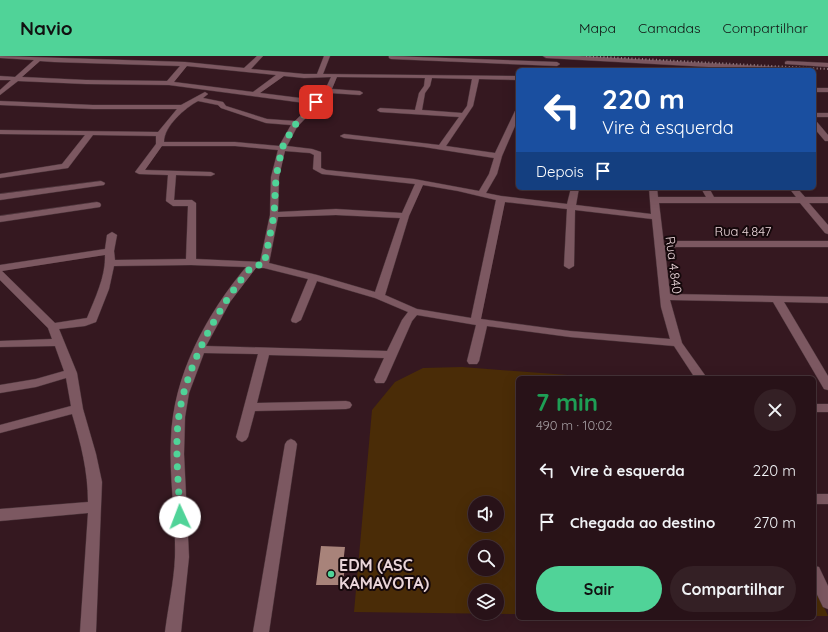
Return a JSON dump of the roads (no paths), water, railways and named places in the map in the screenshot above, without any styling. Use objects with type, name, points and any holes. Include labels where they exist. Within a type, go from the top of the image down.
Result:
[{"type":"street","points":[[0,56],[185,64],[282,74],[319,76],[335,75],[389,64],[631,67]]},
{"type":"street","points":[[102,56],[114,61]]},
{"type":"street","points":[[135,62],[141,56]]},
{"type":"street","points":[[246,70],[260,56]]},
{"type":"street","points":[[319,76],[327,56]]},
{"type":"street","points":[[546,56],[760,68]]},
{"type":"street","points":[[649,56],[828,65]]},
{"type":"street","points":[[0,93],[40,58]]},
{"type":"street","points":[[169,83],[185,64]]},
{"type":"street","points":[[389,64],[429,76],[516,78]]},
{"type":"street","points":[[816,71],[828,72]]},
{"type":"street","points":[[255,93],[282,74]]},
{"type":"street","points":[[173,632],[182,558],[177,438],[181,401],[200,349],[212,323],[242,278],[259,265],[274,215],[276,177],[282,148],[296,124],[328,91],[335,75]]},
{"type":"street","points":[[418,113],[422,93],[427,86],[429,76]]},
{"type":"street","points":[[441,148],[470,106],[476,77]]},
{"type":"street","points":[[0,78],[79,82],[169,83],[316,102]]},
{"type":"street","points":[[0,103],[93,107],[182,107],[199,99],[214,88]]},
{"type":"street","points":[[816,90],[828,90]]},
{"type":"street","points":[[328,91],[360,93]]},
{"type":"street","points":[[199,99],[221,103],[223,107],[259,119],[296,124]]},
{"type":"street","points":[[182,107],[160,134],[160,144],[139,172],[211,174]]},
{"type":"street","points":[[380,110],[464,115]]},
{"type":"street","points":[[816,115],[828,115]]},
{"type":"street","points":[[482,193],[493,174],[498,156],[516,117]]},
{"type":"street","points":[[816,126],[828,139]]},
{"type":"street","points":[[0,132],[160,134]]},
{"type":"street","points":[[0,176],[65,166],[91,133]]},
{"type":"street","points":[[344,136],[498,156]]},
{"type":"street","points":[[160,144],[210,143],[282,148],[316,153],[318,156],[317,169],[320,170],[420,183],[482,193],[501,199],[656,217]]},
{"type":"street","points":[[172,174],[170,201],[173,203],[192,203],[192,262]]},
{"type":"street","points":[[0,197],[101,183]]},
{"type":"street","points":[[379,296],[405,216],[420,183]]},
{"type":"street","points":[[569,266],[571,208],[575,190]]},
{"type":"street","name":"Rua 4.840","points":[[653,190],[666,307],[677,343],[699,376]]},
{"type":"street","points":[[706,190],[712,201]]},
{"type":"street","points":[[795,190],[828,230]]},
{"type":"street","points":[[473,361],[501,199]]},
{"type":"street","points":[[655,200],[828,200]]},
{"type":"street","points":[[0,219],[97,205]]},
{"type":"street","points":[[274,215],[336,212],[405,216]]},
{"type":"street","points":[[657,234],[675,244]]},
{"type":"street","points":[[54,326],[85,323],[92,320],[104,288],[110,263],[109,251],[112,235]]},
{"type":"street","name":"Rua 4.847","points":[[659,250],[675,244],[828,244]]},
{"type":"street","points":[[0,268],[109,251]]},
{"type":"street","points":[[110,263],[192,262],[259,265],[314,276],[379,296],[414,311],[442,318],[570,334],[677,343]]},
{"type":"street","points":[[0,273],[6,287],[54,326],[71,374],[77,408],[90,454],[95,482],[95,508],[88,632]]},
{"type":"street","points":[[296,320],[314,276]]},
{"type":"street","points":[[666,297],[828,300]]},
{"type":"street","points":[[776,298],[828,386]]},
{"type":"street","points":[[380,380],[407,320],[414,311]]},
{"type":"street","points":[[0,344],[59,342]]},
{"type":"street","points":[[200,349],[390,355]]},
{"type":"street","points":[[242,437],[264,352]]},
{"type":"street","points":[[0,389],[36,383],[71,374]]},
{"type":"street","points":[[249,408],[346,405]]},
{"type":"street","points":[[0,429],[77,408]]},
{"type":"street","points":[[816,408],[828,408]]},
{"type":"street","points":[[261,632],[291,444]]},
{"type":"street","points":[[816,499],[828,499]]},
{"type":"street","points":[[0,515],[95,508]]},
{"type":"street","points":[[816,576],[828,602]]},
{"type":"railway","points":[[586,56],[809,68]]},
{"type":"railway","points":[[816,68],[828,69]]},
{"type":"place","name":"EDM (ASC KAMAVOTA)","points":[[331,574]]}]
